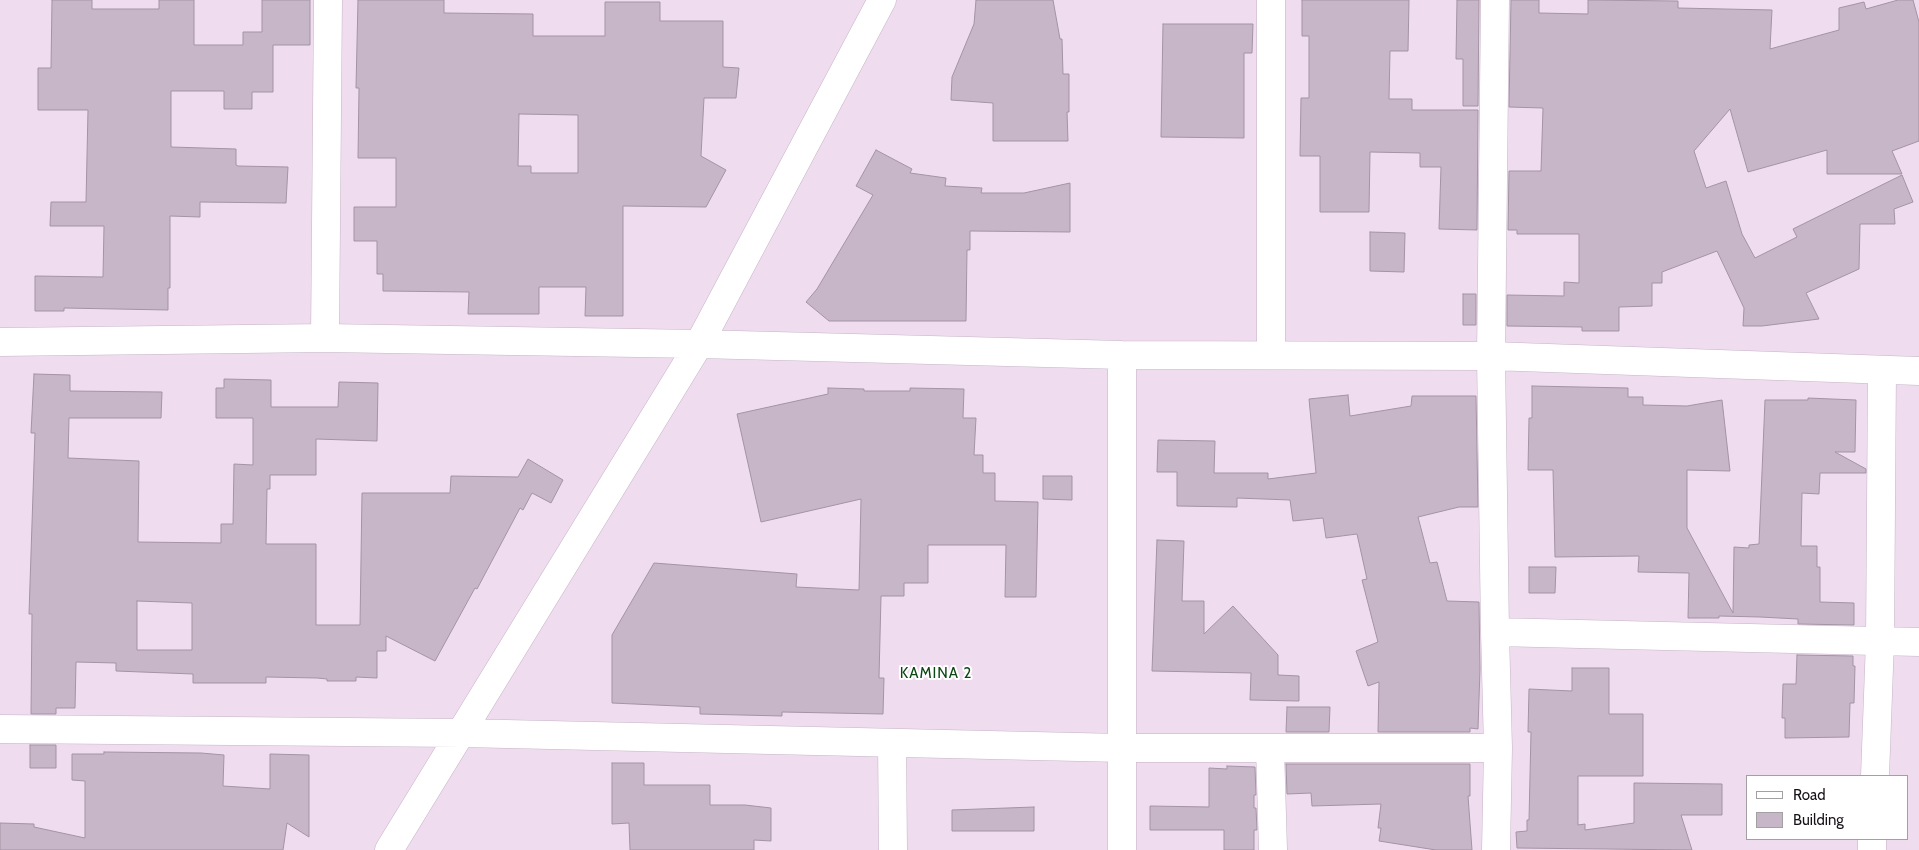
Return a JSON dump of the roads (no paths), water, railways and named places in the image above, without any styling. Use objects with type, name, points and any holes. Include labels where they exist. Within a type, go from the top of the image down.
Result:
[{"type":"street","points":[[325,338],[328,0]]},
{"type":"street","points":[[389,850],[699,344],[882,0]]},
{"type":"street","points":[[1271,0],[1271,354]]},
{"type":"street","points":[[1495,0],[1491,356],[1498,748],[1496,850]]},
{"type":"street","points":[[0,342],[325,338],[699,344],[1122,355],[1491,356],[1919,371]]},
{"type":"street","points":[[1122,355],[1122,850]]},
{"type":"street","points":[[1875,775],[1880,641],[1882,371]]},
{"type":"street","points":[[1495,632],[1919,642]]},
{"type":"street","points":[[0,729],[462,733],[1122,748],[1498,748]]},
{"type":"street","points":[[892,743],[893,850]]},
{"type":"street","points":[[1270,748],[1273,850]]},
{"type":"district","name":"KAMINA 2","points":[[936,674]]}]
